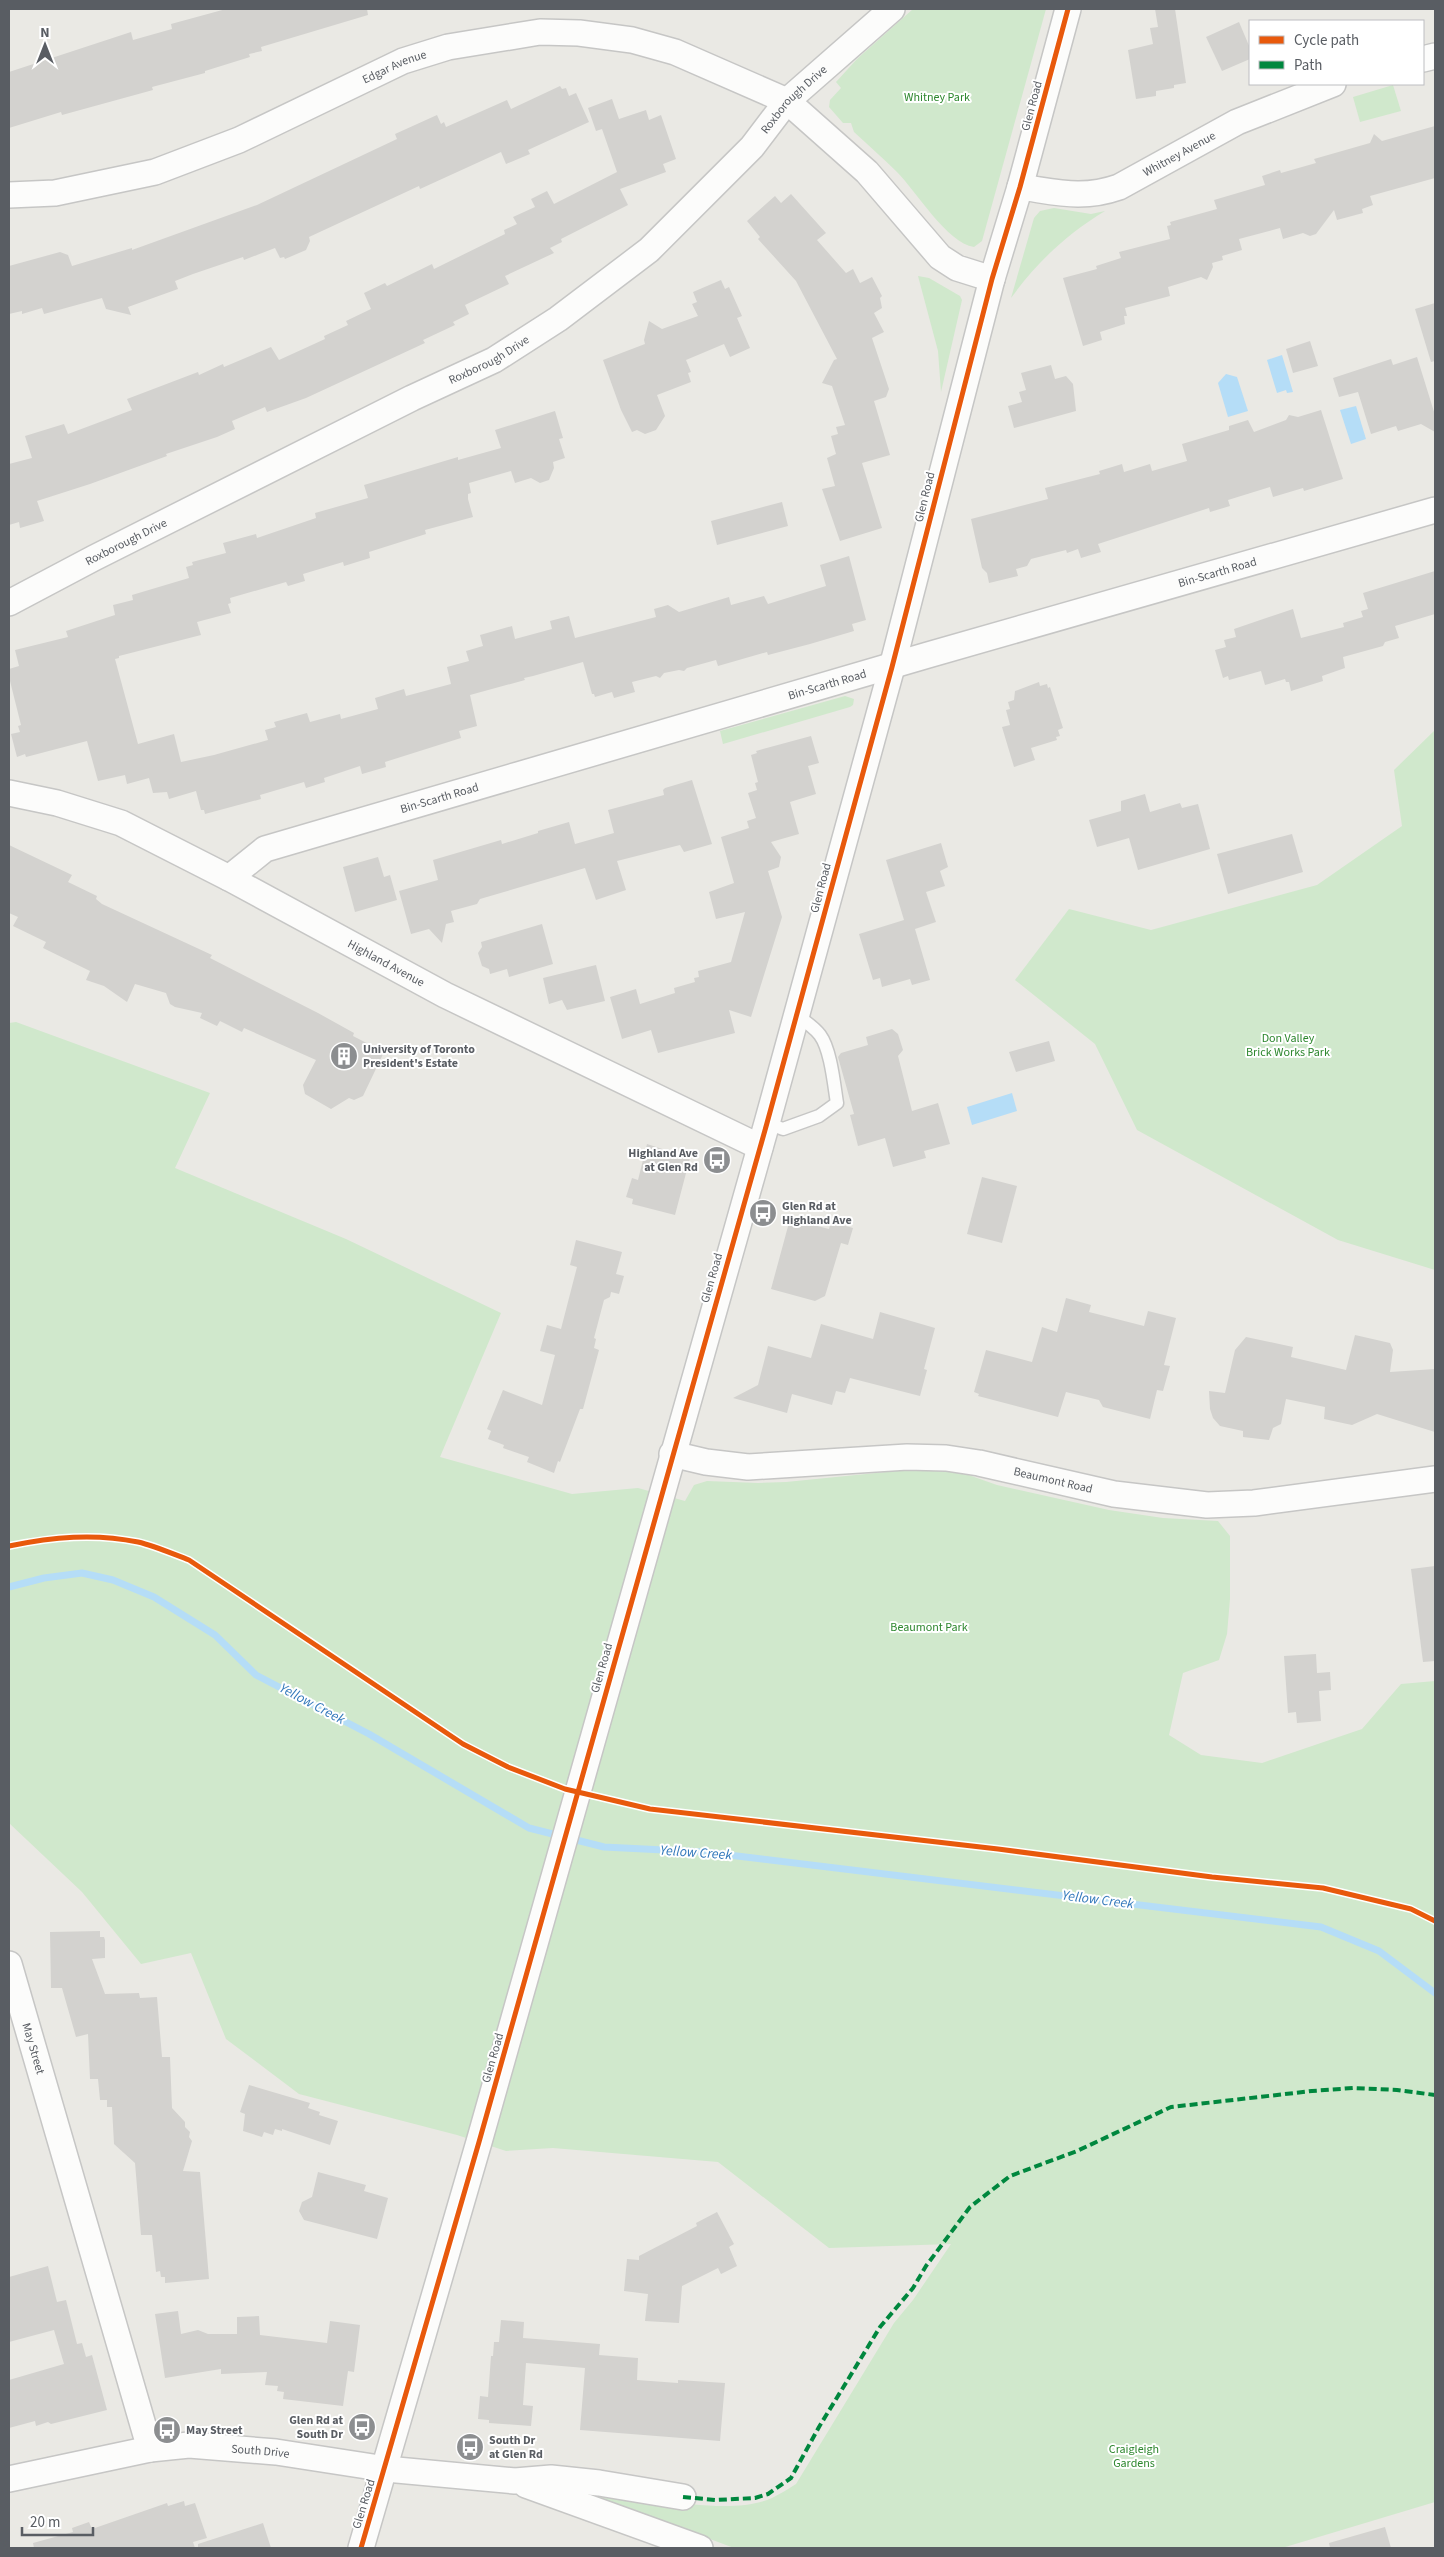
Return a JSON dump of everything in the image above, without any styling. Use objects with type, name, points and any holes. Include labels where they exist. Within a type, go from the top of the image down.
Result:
[{"type":"street","name":"Roxborough Drive","points":[[9,603],[403,402],[494,360],[558,319],[649,250],[752,147],[787,101],[892,9]]},
{"type":"street","name":"Glen Road","points":[[361,2548],[386,2469],[767,1123],[892,667],[992,279],[1020,187],[1068,9]]},
{"type":"street","name":"Edgar Avenue","points":[[9,195],[55,192],[155,172],[238,140],[403,61],[448,47],[540,32],[579,33],[632,40],[675,52],[787,101]]},
{"type":"street","name":"Whitney Avenue","points":[[1020,187],[1075,195],[1104,192],[1118,187],[1237,122],[1330,85]]},
{"type":"street","points":[[787,101],[867,172],[940,257],[957,268],[992,279]]},
{"type":"street","name":"Bin-Scarth Road","points":[[229,878],[265,849],[1435,510]]},
{"type":"street","name":"Highland Avenue","points":[[9,793],[57,802],[122,823],[229,878],[445,995],[760,1147]]},
{"type":"street","name":"Beaumont Road","points":[[672,1454],[706,1462],[748,1467],[907,1457],[946,1458],[979,1463],[1059,1483],[1114,1494],[1207,1505],[1254,1503],[1435,1479]]},
{"type":"street","name":"May Street","points":[[9,1964],[15,2010],[150,2449]]},
{"type":"street","name":"South Drive","points":[[9,2479],[150,2449],[188,2445],[234,2448],[386,2469],[515,2481],[550,2478],[599,2483],[683,2496]]},
{"type":"street","name":"South Drive","points":[[515,2481],[700,2548]]},
{"type":"lane","points":[[767,1123],[783,1129],[819,1116],[836,1103],[830,1063],[821,1036],[808,1023],[796,1015]]},
{"type":"green space","name":"Whitney Park","points":[[913,9],[1046,9],[982,241],[974,247],[953,236],[943,227],[897,172],[854,132],[851,123],[843,123],[829,107],[830,100],[841,88],[836,82],[857,59]]},
{"type":"green space","points":[[1393,85],[1401,111],[1360,122],[1353,97]]},
{"type":"green space","points":[[1054,208],[1091,214],[1105,211],[1065,239],[1031,272],[1011,298],[1034,218],[1040,211]]},
{"type":"green space","points":[[918,276],[929,278],[960,296],[962,300],[941,392],[938,351]]},
{"type":"green space","points":[[845,696],[854,699],[853,705],[850,707],[723,744],[720,731]]},
{"type":"green space","name":"Don Valley Brick Works Park","points":[[1435,730],[1435,1270],[1338,1240],[1137,1130],[1095,1044],[1015,980],[1069,909],[1151,930],[1317,885],[1402,826],[1394,770]]},
{"type":"green space","points":[[16,1022],[210,1093],[175,1168],[346,1239],[501,1313],[440,1457],[572,1494],[638,1488],[685,1501],[694,1485],[707,1481],[786,1482],[906,1470],[960,1472],[997,1485],[1109,1510],[1163,1518],[1218,1521],[1230,1536],[1230,1599],[1227,1634],[1219,1660],[1183,1673],[1169,1735],[1201,1755],[1262,1763],[1362,1729],[1401,1684],[1435,1681],[1435,2502],[1282,2548],[734,2548],[601,2498],[603,2491],[689,2504],[734,2506],[772,2498],[796,2484],[894,2323],[913,2300],[951,2244],[829,2248],[718,2162],[553,2148],[506,2151],[457,2135],[299,2094],[226,2039],[191,1953],[141,1964],[82,1892],[9,1823],[9,1023]]},
{"type":"water","points":[[1282,355],[1293,392],[1287,393],[1286,390],[1277,393],[1267,360]]},
{"type":"water","points":[[1226,374],[1237,377],[1248,411],[1228,417],[1218,383]]},
{"type":"water","points":[[1356,406],[1366,439],[1351,444],[1340,410]]},
{"type":"water","points":[[1012,1093],[1017,1111],[972,1125],[967,1107]]},
{"type":"building","points":[[226,9],[367,9],[368,15],[261,47],[262,51],[249,54],[250,57],[205,71],[205,73],[152,87],[153,90],[62,115],[61,112],[9,128],[9,72],[131,32],[133,40],[172,29],[171,24]]},
{"type":"building","points":[[1155,9],[1175,9],[1186,83],[1174,85],[1174,88],[1156,91],[1156,96],[1136,99],[1128,50],[1153,44],[1150,28],[1158,27]]},
{"type":"building","points":[[1239,22],[1249,46],[1249,59],[1222,71],[1206,37]]},
{"type":"building","points":[[560,86],[562,89],[566,88],[569,96],[576,93],[589,122],[528,150],[530,154],[506,164],[501,152],[420,189],[419,186],[309,237],[310,241],[306,250],[285,259],[284,257],[280,258],[275,248],[244,260],[243,257],[193,274],[175,281],[178,289],[128,307],[131,315],[106,309],[102,298],[44,314],[42,308],[22,314],[22,311],[9,314],[9,266],[60,252],[68,255],[72,266],[132,248],[132,250],[257,205],[397,139],[395,134],[437,115],[441,124],[444,122],[446,127],[507,100],[511,109]]},
{"type":"building","points":[[612,99],[619,119],[646,110],[649,120],[661,115],[676,159],[663,164],[666,172],[620,189],[628,205],[561,239],[562,242],[550,248],[554,253],[505,276],[509,284],[465,305],[469,314],[453,322],[455,325],[423,340],[425,343],[306,398],[267,412],[265,407],[232,421],[235,429],[217,437],[166,454],[167,456],[90,484],[37,501],[44,521],[20,528],[19,522],[9,525],[9,464],[32,458],[25,436],[64,424],[68,434],[132,410],[127,399],[198,372],[199,375],[223,364],[224,367],[271,347],[279,360],[325,339],[324,336],[348,325],[346,321],[371,309],[364,293],[385,283],[387,286],[432,264],[434,269],[505,234],[504,230],[517,224],[513,217],[535,207],[531,199],[547,191],[554,204],[617,172],[602,129],[596,131],[588,108]]},
{"type":"building","points":[[1435,126],[1435,178],[1370,196],[1373,205],[1362,209],[1363,213],[1337,220],[1334,210],[1316,234],[1310,236],[1303,233],[1283,239],[1280,228],[1239,239],[1242,250],[1222,256],[1223,260],[1212,263],[1213,267],[1207,280],[1201,277],[1168,287],[1170,296],[1125,308],[1127,316],[1124,316],[1125,324],[1100,332],[1102,340],[1083,346],[1063,278],[1097,269],[1096,266],[1121,258],[1119,252],[1170,239],[1167,226],[1171,225],[1170,222],[1217,209],[1214,200],[1265,185],[1262,176],[1280,170],[1281,173],[1316,163],[1314,159],[1370,143],[1374,134],[1382,141]]},
{"type":"building","points":[[791,194],[826,233],[817,240],[846,273],[853,269],[860,283],[872,277],[882,296],[880,298],[882,308],[874,313],[884,332],[872,338],[889,389],[886,397],[874,401],[890,455],[862,463],[882,528],[840,541],[822,489],[835,486],[827,458],[836,454],[831,436],[838,434],[836,427],[845,425],[832,386],[822,383],[834,360],[837,359],[796,281],[758,239],[760,237],[747,221],[775,196],[781,203]]},
{"type":"building","points":[[721,280],[725,289],[729,287],[742,316],[737,318],[750,348],[730,357],[724,344],[686,360],[691,372],[688,373],[691,382],[657,395],[665,416],[656,430],[645,434],[637,430],[632,432],[621,410],[603,360],[645,344],[644,340],[649,321],[662,329],[698,316],[692,304],[697,302],[693,292]]},
{"type":"building","points":[[1435,303],[1435,361],[1431,362],[1415,309]]},
{"type":"building","points":[[1310,341],[1318,366],[1293,373],[1286,349]]},
{"type":"building","points":[[1417,357],[1435,415],[1435,432],[1421,424],[1398,431],[1396,426],[1371,434],[1358,392],[1339,397],[1333,378],[1391,359],[1393,365]]},
{"type":"building","points":[[1051,365],[1055,379],[1066,376],[1073,384],[1076,411],[1014,428],[1008,406],[1022,402],[1019,392],[1026,390],[1021,373]]},
{"type":"building","points":[[1321,410],[1343,479],[1304,491],[1303,488],[1273,497],[1270,487],[1228,500],[1230,506],[1210,512],[1209,508],[1098,544],[1101,552],[1081,558],[1078,549],[1067,553],[1066,550],[1031,559],[1027,566],[1016,569],[1018,576],[989,583],[987,573],[982,568],[971,519],[1048,499],[1045,488],[1100,474],[1099,471],[1122,464],[1124,472],[1150,464],[1152,471],[1187,461],[1182,444],[1229,430],[1229,426],[1248,420],[1254,432],[1286,420],[1289,415],[1298,417]]},
{"type":"building","points":[[555,411],[563,438],[559,439],[565,458],[553,462],[554,468],[549,480],[540,483],[531,478],[515,483],[511,471],[469,483],[471,493],[468,494],[468,499],[473,517],[425,530],[426,534],[369,552],[370,558],[344,566],[343,562],[303,574],[305,581],[288,586],[286,582],[230,598],[231,603],[228,604],[231,613],[197,622],[201,635],[119,656],[119,658],[115,659],[138,744],[174,734],[181,762],[214,755],[268,740],[265,730],[276,727],[274,722],[307,713],[310,722],[340,714],[341,719],[378,709],[375,698],[404,689],[406,696],[451,684],[447,667],[469,661],[466,651],[483,646],[480,635],[512,626],[515,639],[552,629],[550,621],[569,616],[575,638],[656,617],[654,609],[668,605],[679,612],[729,597],[731,605],[764,596],[768,604],[826,586],[820,565],[849,556],[866,620],[852,624],[854,631],[810,644],[768,655],[767,652],[718,666],[716,660],[687,668],[684,671],[664,673],[660,678],[656,676],[632,682],[635,692],[614,698],[612,692],[595,697],[592,694],[583,662],[524,678],[525,680],[470,695],[477,726],[459,731],[461,738],[385,762],[386,767],[362,774],[360,766],[324,778],[325,782],[306,788],[304,782],[260,795],[261,799],[205,814],[204,810],[201,810],[196,791],[169,799],[167,792],[153,793],[149,778],[127,784],[125,775],[98,781],[87,741],[26,757],[25,754],[17,757],[11,734],[20,732],[18,726],[21,725],[9,677],[9,669],[19,666],[15,650],[68,637],[66,631],[115,615],[113,605],[133,600],[132,595],[189,578],[186,567],[193,565],[192,562],[226,553],[223,543],[256,534],[257,538],[316,518],[315,513],[368,498],[364,485],[458,457],[458,460],[501,448],[495,430]]},
{"type":"building","points":[[782,502],[788,526],[717,545],[711,521]]},
{"type":"building","points":[[1435,571],[1435,614],[1395,626],[1399,638],[1385,642],[1383,646],[1343,657],[1345,668],[1322,676],[1323,681],[1291,691],[1289,682],[1286,682],[1285,679],[1265,685],[1261,671],[1229,680],[1228,676],[1223,678],[1215,650],[1226,647],[1224,640],[1236,637],[1234,629],[1293,609],[1301,638],[1344,627],[1343,623],[1363,617],[1361,611],[1368,609],[1363,593]]},
{"type":"building","points":[[1039,682],[1040,686],[1047,684],[1048,688],[1050,687],[1063,728],[1058,730],[1060,736],[1056,737],[1057,740],[1031,748],[1035,760],[1014,767],[1002,727],[1010,725],[1006,710],[1010,709],[1008,702],[1014,700],[1015,691]]},
{"type":"building","points":[[811,736],[819,763],[808,766],[816,794],[790,802],[799,834],[771,842],[781,857],[779,867],[768,871],[782,917],[751,1017],[729,1010],[735,1033],[658,1053],[651,1030],[622,1039],[610,997],[636,989],[640,1004],[675,993],[674,988],[695,982],[694,978],[699,977],[698,971],[731,962],[745,912],[716,919],[709,892],[734,883],[721,837],[749,828],[747,821],[756,818],[748,793],[757,790],[755,783],[758,782],[751,755],[757,753],[756,751]]},
{"type":"building","points":[[692,780],[712,844],[684,852],[680,845],[617,861],[626,890],[596,900],[585,868],[480,899],[477,904],[451,911],[454,922],[446,924],[442,943],[429,929],[411,934],[399,891],[438,880],[433,860],[501,840],[502,844],[569,822],[575,844],[614,833],[608,810],[664,795],[663,790],[665,788]]},
{"type":"building","points":[[1145,794],[1150,812],[1180,803],[1182,808],[1198,804],[1210,849],[1138,870],[1129,838],[1097,847],[1089,820],[1121,811],[1121,801]]},
{"type":"building","points":[[1292,834],[1303,872],[1228,894],[1217,854]]},
{"type":"building","points":[[941,843],[948,867],[940,871],[945,886],[926,892],[936,922],[915,929],[930,980],[912,985],[910,979],[882,987],[880,978],[873,980],[859,934],[904,920],[886,860]]},
{"type":"building","points":[[9,845],[72,875],[68,882],[97,896],[96,899],[102,904],[212,955],[210,958],[318,1013],[354,1033],[353,1036],[384,1052],[363,1096],[354,1100],[349,1098],[331,1109],[305,1094],[303,1085],[316,1060],[244,1028],[242,1032],[220,1021],[217,1026],[200,1018],[202,1013],[175,1007],[170,1004],[166,993],[135,984],[127,1002],[104,986],[86,980],[90,971],[43,948],[46,942],[13,926],[18,917],[9,913]]},
{"type":"building","points":[[378,857],[384,877],[390,875],[397,900],[355,912],[343,867]]},
{"type":"building","points":[[542,924],[553,964],[509,977],[507,969],[490,974],[489,969],[482,966],[478,953],[482,947],[481,942]]},
{"type":"building","points":[[596,965],[605,1001],[567,1010],[562,1000],[549,1004],[543,978]]},
{"type":"building","points":[[892,1029],[898,1034],[903,1050],[898,1056],[912,1111],[938,1103],[950,1144],[924,1151],[926,1158],[893,1167],[885,1138],[858,1146],[850,1115],[854,1114],[838,1057],[841,1053],[868,1045],[866,1037]]},
{"type":"building","points":[[1049,1041],[1055,1061],[1016,1072],[1009,1052]]},
{"type":"building","points":[[647,1144],[690,1158],[675,1215],[632,1204],[633,1199],[626,1197],[632,1178],[638,1180]]},
{"type":"building","points":[[982,1177],[1017,1186],[1002,1243],[967,1234]]},
{"type":"building","points":[[790,1219],[829,1229],[831,1222],[853,1228],[848,1245],[841,1243],[825,1296],[815,1301],[771,1289]]},
{"type":"building","points":[[576,1240],[622,1252],[616,1274],[624,1276],[619,1294],[611,1292],[610,1297],[604,1300],[594,1338],[596,1339],[594,1348],[599,1350],[583,1409],[580,1409],[554,1473],[527,1462],[529,1457],[503,1448],[504,1445],[488,1439],[491,1431],[487,1429],[503,1390],[542,1405],[555,1355],[540,1351],[547,1325],[561,1329],[577,1267],[570,1265]]},
{"type":"building","points":[[1066,1298],[1091,1305],[1089,1312],[1144,1326],[1148,1311],[1176,1318],[1164,1365],[1170,1366],[1163,1391],[1157,1390],[1150,1419],[1103,1407],[1099,1400],[1066,1392],[1058,1417],[978,1396],[979,1394],[974,1392],[986,1350],[1032,1362],[1042,1327],[1057,1332]]},
{"type":"building","points":[[880,1312],[935,1328],[924,1369],[927,1370],[920,1396],[850,1378],[845,1393],[836,1391],[832,1405],[792,1394],[787,1413],[733,1398],[758,1385],[768,1346],[811,1358],[821,1324],[873,1339]]},
{"type":"building","points":[[1355,1335],[1390,1343],[1393,1350],[1390,1372],[1435,1369],[1435,1432],[1377,1414],[1352,1425],[1324,1419],[1325,1407],[1286,1399],[1281,1424],[1273,1428],[1269,1440],[1243,1437],[1243,1431],[1220,1426],[1213,1418],[1210,1409],[1209,1391],[1225,1393],[1235,1350],[1246,1337],[1293,1347],[1291,1357],[1346,1370]]},
{"type":"building","points":[[1435,1566],[1435,1661],[1423,1662],[1411,1569]]},
{"type":"building","points":[[1316,1654],[1317,1673],[1330,1672],[1331,1690],[1319,1691],[1321,1721],[1297,1723],[1296,1712],[1288,1713],[1284,1656]]},
{"type":"building","points":[[100,1931],[100,1937],[104,1937],[105,1940],[105,1958],[92,1959],[105,1994],[139,1993],[140,1998],[157,1997],[162,2057],[170,2057],[172,2108],[185,2122],[185,2127],[190,2132],[189,2137],[192,2141],[183,2171],[200,2172],[209,2279],[165,2283],[165,2277],[161,2277],[160,2271],[156,2272],[152,2235],[141,2235],[135,2163],[114,2144],[112,2107],[107,2107],[107,2100],[100,2100],[98,2079],[90,2079],[88,2034],[76,2037],[62,1988],[51,1988],[50,1932]]},
{"type":"building","points":[[249,2085],[310,2103],[308,2108],[320,2112],[319,2115],[338,2121],[330,2145],[282,2129],[282,2131],[275,2129],[273,2135],[264,2132],[262,2137],[243,2131],[245,2114],[240,2112]]},
{"type":"building","points":[[318,2172],[366,2185],[364,2191],[388,2198],[377,2239],[304,2220],[299,2211],[302,2202],[312,2197]]},
{"type":"building","points":[[717,2212],[734,2244],[729,2247],[737,2266],[721,2274],[718,2268],[682,2286],[679,2323],[645,2321],[648,2294],[624,2291],[627,2259],[639,2260],[639,2256],[697,2226],[696,2223]]},
{"type":"building","points":[[48,2266],[57,2302],[66,2300],[77,2344],[82,2343],[86,2357],[92,2355],[107,2410],[51,2424],[48,2422],[36,2426],[35,2421],[9,2428],[9,2380],[64,2364],[54,2330],[9,2342],[9,2277]]},
{"type":"building","points":[[178,2311],[181,2334],[198,2330],[208,2334],[237,2334],[237,2317],[259,2316],[260,2335],[327,2343],[330,2321],[360,2325],[354,2372],[348,2371],[343,2406],[283,2399],[284,2392],[277,2391],[278,2386],[265,2385],[267,2372],[221,2374],[221,2369],[165,2378],[155,2314]]},
{"type":"building","points":[[501,2320],[524,2322],[523,2338],[600,2344],[599,2355],[638,2358],[637,2380],[678,2383],[678,2380],[725,2383],[720,2441],[580,2430],[585,2368],[526,2363],[523,2405],[533,2406],[531,2426],[489,2423],[489,2420],[478,2419],[480,2396],[488,2397],[491,2356],[493,2356],[494,2342],[499,2342]]},
{"type":"building","points":[[184,2501],[185,2506],[195,2503],[207,2538],[193,2542],[195,2548],[34,2548],[33,2543],[73,2532],[72,2528],[89,2522],[92,2529],[167,2503],[168,2506]]},
{"type":"building","points":[[263,2523],[271,2548],[198,2548],[198,2544]]},
{"type":"building","points":[[1385,2527],[1391,2548],[1330,2548],[1329,2543]]},
{"type":"waterway","name":"Yellow Creek","points":[[9,1587],[44,1578],[82,1573],[113,1580],[154,1597],[215,1635],[256,1675],[369,1734],[529,1828],[604,1847],[704,1852],[1321,1927],[1379,1951],[1435,1993]]},
{"type":"marked path","points":[[683,2497],[716,2500],[755,2498],[768,2494],[791,2478],[819,2427],[880,2327],[913,2288],[926,2266],[970,2207],[1010,2176],[1077,2151],[1171,2107],[1353,2088],[1397,2090],[1435,2095]]},
{"type":"cycle path","points":[[361,2548],[479,2142],[767,1123],[892,667],[992,279],[1020,187],[1068,9]]},
{"type":"cycle path","points":[[9,1546],[74,1537],[122,1539],[138,1542],[189,1560],[463,1744],[508,1767],[565,1789],[650,1809],[998,1849],[1212,1877],[1323,1888],[1411,1909],[1435,1921]]},
{"type":"place","name":"University of Toronto President's Estate","points":[[344,1056]]},
{"type":"place","name":"Highland Ave at Glen Rd","points":[[717,1160]]},
{"type":"place","name":"Glen Rd at Highland Ave","points":[[763,1213]]},
{"type":"place","name":"Glen Rd at South Dr","points":[[362,2427]]},
{"type":"place","name":"May Street","points":[[167,2430]]},
{"type":"place","name":"South Dr at Glen Rd","points":[[470,2447]]},
{"type":"park label","name":"Beaumont Park","points":[[929,1627]]},
{"type":"park label","name":"Craigleigh Gardens","points":[[1134,2456]]}]
